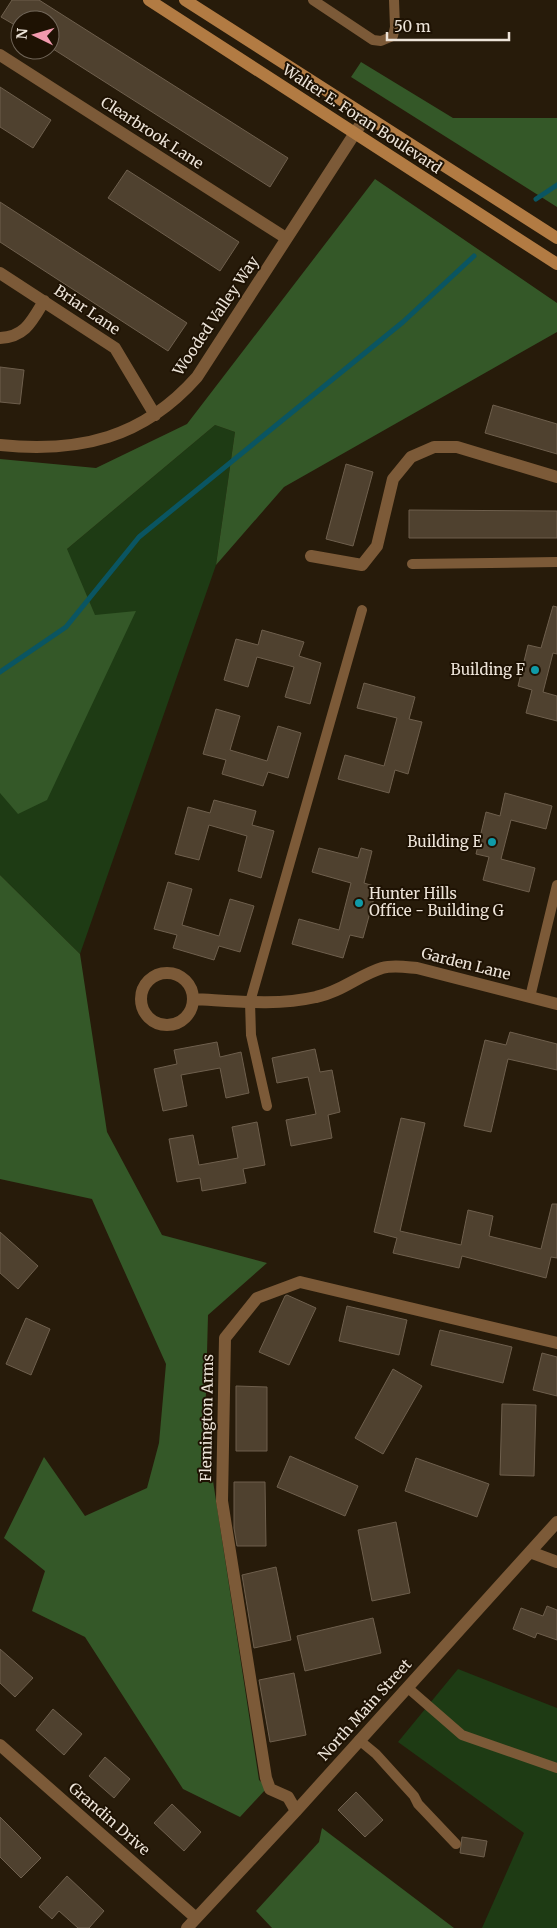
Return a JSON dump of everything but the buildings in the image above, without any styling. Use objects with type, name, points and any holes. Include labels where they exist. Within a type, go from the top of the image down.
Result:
[{"type":"street","name":"Walter E. Foran Boulevard","points":[[149,0],[557,264]]},
{"type":"street","name":"Walter E. Foran Boulevard","points":[[185,0],[557,238]]},
{"type":"street","name":"Clearbrook Lane","points":[[0,55],[286,238]]},
{"type":"street","name":"Wooded Valley Way","points":[[0,444],[44,448],[79,445],[114,436],[155,415],[174,400],[197,377],[366,116]]},
{"type":"street","name":"Briar Lane","points":[[0,273],[115,348],[155,415]]},
{"type":"street","points":[[0,338],[14,337],[22,333],[44,301]]},
{"type":"street","points":[[311,556],[362,565],[377,546],[394,479],[411,457],[434,448],[457,447],[557,477]]},
{"type":"street","name":"Garden Lane","points":[[194,999],[250,1002],[296,1001],[316,998],[334,993],[384,968],[400,966],[417,968],[557,1004]]},
{"type":"street","points":[[167,973],[182,978],[192,991],[194,999],[187,1016],[172,1026],[162,1026],[147,1017],[140,1000],[145,984],[158,974],[167,973]]},
{"type":"street","name":"Flemington Arms","points":[[296,1811],[288,1797],[270,1789],[266,1778],[222,1501],[225,1338],[257,1298],[300,1282],[557,1344]]},
{"type":"street","name":"North Main Street","points":[[187,1928],[296,1811],[557,1522]]},
{"type":"street","points":[[530,1552],[557,1562]]},
{"type":"street","name":"Grandin Drive","points":[[0,1745],[196,1918]]},
{"type":"lane","points":[[313,0],[373,40],[381,41],[393,36],[395,27],[394,0]]},
{"type":"lane","points":[[412,564],[557,562]]},
{"type":"lane","points":[[267,1106],[251,1035],[250,1002],[362,610]]},
{"type":"lane","points":[[530,997],[557,885]]},
{"type":"lane","points":[[408,1688],[462,1735],[557,1768]]},
{"type":"lane","points":[[359,1740],[376,1754],[414,1796],[418,1804],[456,1844]]},
{"type":"green space","points":[[361,62],[453,118],[557,118],[557,207],[351,77]]},
{"type":"green space","points":[[375,179],[557,303],[557,332],[284,487],[216,565],[235,432],[215,425],[67,549],[95,615],[136,611],[47,800],[18,814],[0,793],[0,459],[96,468],[187,424]]},
{"type":"green space","points":[[215,425],[235,432],[216,565],[80,954],[0,875],[0,647],[67,549]]},
{"type":"green space","points":[[0,875],[80,954],[107,1132],[162,1235],[267,1263],[208,1315],[205,1429],[259,1780],[269,1789],[265,1790],[240,1817],[183,1789],[85,1637],[32,1611],[45,1571],[4,1538],[44,1457],[85,1516],[147,1488],[159,1443],[166,1364],[92,1199],[0,1179]]},
{"type":"green space","points":[[458,1669],[557,1708],[557,1928],[482,1928],[524,1833],[398,1742]]},
{"type":"green space","points":[[322,1828],[454,1928],[272,1928],[256,1911],[319,1842]]},
{"type":"waterway","points":[[536,199],[557,185]]},
{"type":"waterway","points":[[0,672],[66,627],[139,537],[403,322],[474,256]]},
{"type":"place","name":"Building F","points":[[535,670]]},
{"type":"place","name":"Building E","points":[[492,842]]},
{"type":"place","name":"Hunter Hills Office - Building G","points":[[359,903]]}]
